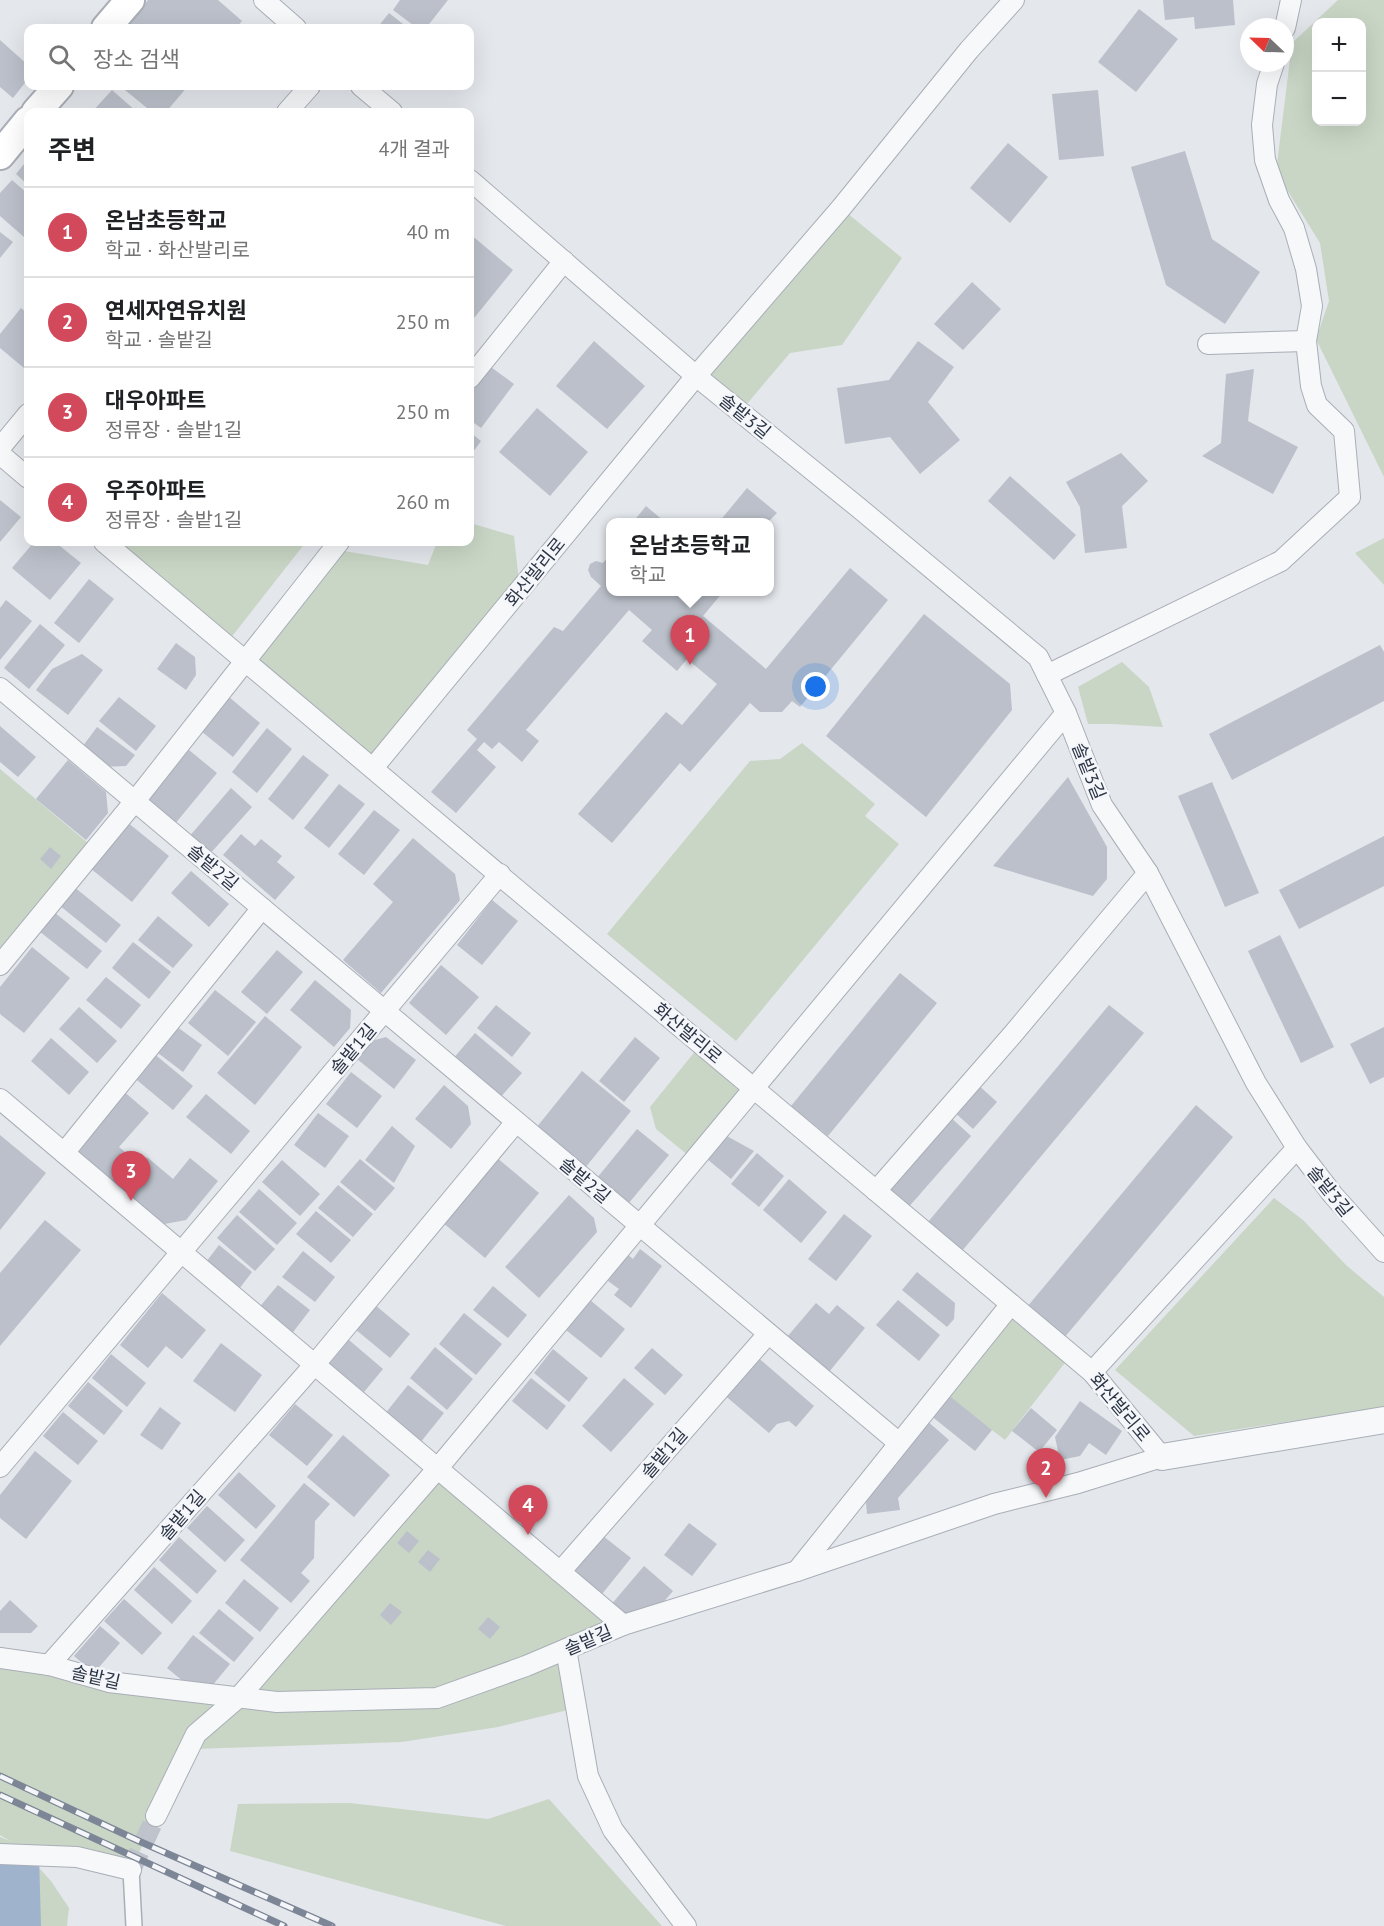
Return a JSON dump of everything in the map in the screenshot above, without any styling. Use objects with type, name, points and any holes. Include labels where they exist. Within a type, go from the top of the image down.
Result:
[{"type":"main road","points":[[109,24],[130,0]]},
{"type":"main road","points":[[39,108],[55,90]]},
{"type":"main road","points":[[0,155],[24,126]]},
{"type":"street","points":[[264,0],[291,24]]},
{"type":"street","points":[[696,376],[833,217],[969,50],[1014,0]]},
{"type":"street","points":[[1287,18],[1291,0]]},
{"type":"street","points":[[1047,675],[1281,561],[1350,497],[1344,431],[1317,405],[1311,386],[1306,341],[1312,306],[1306,269],[1294,228],[1279,201],[1265,160],[1262,125],[1267,84],[1271,72]]},
{"type":"street","points":[[291,108],[306,90]]},
{"type":"street","points":[[366,90],[387,108]]},
{"type":"street","name":"솔밭3길","points":[[474,183],[696,376],[859,507],[1038,657],[1066,713],[1102,805],[1148,873],[1256,1083],[1297,1148],[1333,1196],[1384,1252]]},
{"type":"street","points":[[474,373],[564,261]]},
{"type":"street","points":[[1208,344],[1306,341]]},
{"type":"street","name":"화산발리로","points":[[373,768],[696,376]]},
{"type":"street","points":[[0,448],[24,419]]},
{"type":"street","points":[[0,454],[24,475]]},
{"type":"street","name":"화산발리로","points":[[109,546],[1092,1372],[1162,1457],[1384,1420]]},
{"type":"street","points":[[0,965],[135,801],[336,546]]},
{"type":"street","name":"솔밭2길","points":[[2,692],[135,801],[899,1443]]},
{"type":"street","points":[[156,1816],[196,1734],[239,1697],[438,1468],[1066,713]]},
{"type":"street","points":[[876,1191],[1013,1034],[1148,873]]},
{"type":"street","name":"솔밭1길","points":[[0,1467],[500,874]]},
{"type":"street","points":[[64,1153],[262,908]]},
{"type":"street","points":[[0,1099],[624,1625]]},
{"type":"street","name":"솔밭1길","points":[[49,1665],[315,1364],[516,1122]]},
{"type":"street","points":[[1092,1372],[1297,1148]]},
{"type":"street","points":[[797,1571],[1011,1304]]},
{"type":"street","name":"솔밭1길","points":[[560,1572],[768,1334]]},
{"type":"street","name":"솔밭길","points":[[0,1658],[49,1665],[109,1682],[277,1702],[437,1698],[526,1666],[624,1625],[797,1571],[993,1504],[1078,1483],[1162,1457]]},
{"type":"street","points":[[566,1649],[588,1776],[613,1830],[686,1926]]},
{"type":"street","points":[[0,1854],[77,1857],[131,1870],[134,1926]]},
{"type":"green space","points":[[1338,0],[1384,0],[1384,477],[1316,339],[1329,301],[1320,243],[1276,172],[1288,72],[1294,72],[1294,41],[1312,24],[1312,126],[1366,126],[1366,18],[1319,18]]},
{"type":"green space","points":[[841,208],[902,258],[842,345],[790,353],[740,412],[696,376]]},
{"type":"green space","points":[[474,524],[514,536],[520,591],[373,768],[250,660],[338,550],[428,565],[435,546],[474,546]]},
{"type":"green space","points":[[1384,538],[1384,585],[1355,553]]},
{"type":"green space","points":[[119,546],[303,546],[230,639]]},
{"type":"green space","points":[[1122,662],[1149,687],[1163,727],[1088,724],[1078,687]]},
{"type":"green space","points":[[802,743],[875,804],[865,816],[899,844],[736,1041],[607,934],[750,761],[780,759]]},
{"type":"green space","points":[[0,769],[95,849],[0,965]]},
{"type":"green space","points":[[701,1044],[754,1088],[694,1160],[656,1129],[650,1107]]},
{"type":"green space","points":[[1274,1198],[1303,1220],[1346,1265],[1384,1297],[1384,1407],[1194,1436],[1115,1370]]},
{"type":"green space","points":[[1011,1304],[1071,1355],[1005,1440],[941,1391]]},
{"type":"green space","points":[[438,1468],[623,1625],[566,1649],[576,1708],[498,1727],[402,1742],[193,1749],[156,1816],[131,1870],[19,1846],[51,1881],[69,1908],[67,1926],[0,1926],[0,1837],[10,1841],[0,1835],[0,1658],[239,1697]]},
{"type":"green space","points":[[549,1799],[662,1926],[506,1926],[230,1851],[238,1804],[350,1803],[488,1819]]},
{"type":"water","points":[[0,1854],[39,1855],[41,1926],[0,1926]]},
{"type":"building","points":[[148,0],[218,0],[242,21],[239,24],[127,24]]},
{"type":"building","points":[[400,0],[448,0],[429,24],[412,24],[393,10]]},
{"type":"building","points":[[1163,0],[1233,0],[1235,25],[1195,29],[1194,17],[1165,20]]},
{"type":"building","points":[[1139,9],[1178,39],[1136,92],[1098,62]]},
{"type":"building","points":[[389,13],[403,24],[380,24]]},
{"type":"building","points":[[0,40],[24,61],[24,84],[13,98],[0,87]]},
{"type":"building","points":[[112,90],[132,108],[96,108]]},
{"type":"building","points":[[125,90],[185,90],[169,108],[147,108]]},
{"type":"building","points":[[1098,90],[1104,156],[1059,160],[1052,94]]},
{"type":"building","points":[[1008,143],[1048,177],[1010,223],[970,188]]},
{"type":"building","points":[[1185,151],[1212,239],[1260,272],[1225,324],[1166,285],[1131,167]]},
{"type":"building","points":[[24,164],[24,181],[16,174]]},
{"type":"building","points":[[12,180],[24,190],[24,237],[0,216],[0,193]]},
{"type":"building","points":[[0,232],[13,242],[0,258]]},
{"type":"building","points":[[474,237],[513,270],[474,318]]},
{"type":"building","points":[[972,282],[1001,309],[963,350],[934,324]]},
{"type":"building","points":[[21,308],[24,311],[24,368],[0,348],[0,334]]},
{"type":"building","points":[[594,341],[645,386],[607,429],[556,386]]},
{"type":"building","points":[[918,341],[954,367],[928,402],[960,440],[920,474],[890,437],[845,444],[837,388],[889,380]]},
{"type":"building","points":[[488,365],[514,384],[481,428],[474,423],[474,384]]},
{"type":"building","points":[[1254,369],[1248,421],[1298,447],[1273,494],[1202,456],[1221,443],[1226,374]]},
{"type":"building","points":[[537,408],[588,452],[550,496],[499,452]]},
{"type":"building","points":[[474,435],[481,441],[474,451]]},
{"type":"building","points":[[1121,453],[1148,481],[1122,506],[1127,548],[1085,553],[1080,507],[1066,482]]},
{"type":"building","points":[[1010,476],[1076,535],[1054,560],[988,501]]},
{"type":"building","points":[[747,488],[777,513],[772,518],[722,518]]},
{"type":"building","points":[[0,500],[21,517],[0,542]]},
{"type":"building","points":[[646,506],[660,518],[636,518]]},
{"type":"building","points":[[31,546],[60,546],[81,563],[50,600],[12,568]]},
{"type":"building","points":[[606,559],[606,596],[720,596],[703,616],[766,669],[850,568],[888,600],[800,707],[792,701],[782,712],[760,712],[750,703],[690,772],[680,763],[612,843],[578,814],[666,712],[682,725],[717,684],[687,659],[677,671],[642,641],[652,630],[629,610],[526,730],[539,741],[522,762],[499,742],[492,749],[484,742],[477,750],[496,767],[456,813],[431,792],[477,739],[467,730],[554,627],[563,631],[601,586],[591,577],[588,570],[590,564],[596,561],[603,563]]},
{"type":"building","points":[[89,579],[114,599],[79,643],[54,623]]},
{"type":"building","points":[[6,600],[32,621],[0,660],[0,608]]},
{"type":"building","points":[[924,614],[1010,684],[1012,710],[926,817],[826,736]]},
{"type":"building","points":[[40,624],[65,645],[29,689],[4,668]]},
{"type":"building","points":[[176,643],[195,657],[196,675],[186,690],[157,669]]},
{"type":"building","points":[[1380,645],[1384,652],[1384,701],[1232,780],[1209,734]]},
{"type":"building","points":[[82,654],[103,670],[68,715],[36,690],[52,669]]},
{"type":"building","points":[[119,697],[156,726],[136,751],[99,721]]},
{"type":"building","points":[[229,697],[260,723],[233,757],[201,731]]},
{"type":"building","points":[[0,726],[36,757],[18,777],[0,762]]},
{"type":"building","points":[[97,727],[135,755],[126,766],[102,767],[80,750]]},
{"type":"building","points":[[267,728],[292,749],[257,793],[232,772]]},
{"type":"building","points":[[189,750],[217,773],[174,825],[146,802]]},
{"type":"building","points":[[303,755],[329,775],[293,820],[268,799]]},
{"type":"building","points":[[68,760],[106,792],[108,813],[86,840],[36,799]]},
{"type":"building","points":[[1068,777],[1107,847],[1107,879],[1093,896],[993,866]]},
{"type":"building","points":[[1212,782],[1259,893],[1225,907],[1178,796]]},
{"type":"building","points":[[339,784],[365,804],[329,848],[304,828]]},
{"type":"building","points":[[231,788],[252,807],[208,856],[188,838]]},
{"type":"building","points":[[374,810],[400,830],[364,875],[338,854]]},
{"type":"building","points":[[127,822],[169,856],[132,902],[90,868]]},
{"type":"building","points":[[241,834],[255,846],[261,839],[282,856],[277,862],[295,877],[275,900],[223,855]]},
{"type":"building","points":[[1384,836],[1384,886],[1299,929],[1279,890]]},
{"type":"building","points":[[413,838],[455,874],[460,900],[381,993],[343,960],[393,902],[373,884]]},
{"type":"building","points":[[50,847],[61,856],[51,869],[40,859]]},
{"type":"building","points":[[191,871],[229,904],[209,927],[171,893]]},
{"type":"building","points":[[73,886],[121,925],[106,943],[59,905]]},
{"type":"building","points":[[492,900],[518,921],[482,965],[457,945]]},
{"type":"building","points":[[54,912],[102,951],[87,969],[39,931]]},
{"type":"building","points":[[158,916],[193,945],[173,968],[138,940]]},
{"type":"building","points":[[1280,935],[1334,1047],[1301,1063],[1248,951]]},
{"type":"building","points":[[133,942],[171,972],[149,999],[112,968]]},
{"type":"building","points":[[32,947],[70,978],[24,1033],[0,1014],[0,987]]},
{"type":"building","points":[[277,950],[303,972],[267,1014],[241,992]]},
{"type":"building","points":[[441,965],[479,997],[446,1035],[409,1003]]},
{"type":"building","points":[[900,973],[937,1003],[828,1136],[791,1106]]},
{"type":"building","points":[[106,977],[141,1005],[121,1029],[86,1000]]},
{"type":"building","points":[[315,980],[351,1010],[350,1028],[334,1047],[290,1010]]},
{"type":"building","points":[[215,990],[256,1022],[228,1056],[188,1023]]},
{"type":"building","points":[[496,1005],[531,1033],[512,1057],[477,1028]]},
{"type":"building","points":[[1109,1005],[1144,1033],[962,1251],[928,1222]]},
{"type":"building","points":[[79,1007],[117,1041],[97,1063],[59,1029]]},
{"type":"building","points":[[265,1016],[302,1047],[255,1105],[217,1073]]},
{"type":"building","points":[[173,1024],[202,1045],[183,1072],[154,1050]]},
{"type":"building","points":[[1384,1027],[1384,1077],[1370,1084],[1350,1044]]},
{"type":"building","points":[[475,1033],[522,1073],[498,1100],[452,1060]]},
{"type":"building","points":[[386,1037],[416,1060],[394,1089],[357,1059],[371,1041]]},
{"type":"building","points":[[635,1037],[660,1058],[624,1102],[599,1081]]},
{"type":"building","points":[[51,1038],[89,1072],[69,1095],[31,1061]]},
{"type":"building","points":[[152,1052],[193,1086],[173,1110],[132,1076]]},
{"type":"building","points":[[582,1071],[631,1111],[585,1168],[536,1128]]},
{"type":"building","points":[[351,1072],[382,1096],[357,1128],[326,1104]]},
{"type":"building","points":[[976,1083],[997,1102],[973,1129],[952,1110]]},
{"type":"building","points":[[444,1085],[468,1106],[471,1124],[451,1149],[415,1119]]},
{"type":"building","points":[[122,1090],[149,1113],[119,1147],[140,1164],[117,1191],[70,1150]]},
{"type":"building","points":[[206,1094],[250,1131],[231,1154],[186,1117]]},
{"type":"building","points":[[1196,1105],[1233,1137],[1064,1338],[1027,1307]]},
{"type":"building","points":[[318,1113],[349,1136],[325,1168],[294,1145]]},
{"type":"building","points":[[948,1115],[971,1136],[906,1210],[891,1197],[891,1180]]},
{"type":"building","points":[[392,1126],[415,1146],[394,1183],[365,1160]]},
{"type":"building","points":[[637,1129],[669,1155],[628,1204],[597,1178]]},
{"type":"building","points":[[0,1135],[46,1173],[0,1230]]},
{"type":"building","points":[[725,1135],[754,1151],[731,1179],[706,1158]]},
{"type":"building","points":[[757,1153],[784,1176],[759,1207],[731,1184]]},
{"type":"building","points":[[147,1157],[173,1179],[190,1158],[218,1181],[186,1220],[159,1225],[119,1192]]},
{"type":"building","points":[[496,1157],[539,1193],[485,1258],[442,1222]]},
{"type":"building","points":[[360,1159],[395,1188],[375,1211],[340,1182]]},
{"type":"building","points":[[282,1160],[320,1194],[300,1216],[262,1182]]},
{"type":"building","points":[[789,1179],[827,1212],[801,1243],[763,1210]]},
{"type":"building","points":[[338,1185],[373,1214],[353,1237],[318,1208]]},
{"type":"building","points":[[259,1189],[297,1223],[277,1245],[239,1212]]},
{"type":"building","points":[[569,1195],[594,1218],[597,1232],[539,1298],[505,1267]]},
{"type":"building","points":[[316,1211],[351,1240],[331,1263],[296,1234]]},
{"type":"building","points":[[844,1214],[872,1236],[836,1281],[808,1259]]},
{"type":"building","points":[[237,1215],[275,1249],[255,1271],[217,1238]]},
{"type":"building","points":[[45,1220],[81,1250],[0,1346],[0,1273]]},
{"type":"building","points":[[219,1245],[252,1272],[236,1293],[203,1266]]},
{"type":"building","points":[[640,1249],[662,1266],[631,1308],[614,1295],[619,1289],[608,1281],[627,1254],[633,1259]]},
{"type":"building","points":[[303,1251],[335,1277],[315,1302],[282,1277]]},
{"type":"building","points":[[917,1272],[955,1303],[954,1319],[947,1327],[902,1290]]},
{"type":"building","points":[[278,1285],[310,1310],[290,1336],[257,1310]]},
{"type":"building","points":[[493,1286],[527,1315],[508,1338],[473,1310]]},
{"type":"building","points":[[162,1293],[206,1330],[182,1359],[166,1346],[148,1368],[120,1345]]},
{"type":"building","points":[[590,1300],[625,1329],[601,1358],[566,1330]]},
{"type":"building","points":[[898,1300],[940,1335],[919,1361],[876,1325]]},
{"type":"building","points":[[816,1303],[829,1314],[837,1305],[865,1328],[829,1372],[787,1337]]},
{"type":"building","points":[[375,1305],[410,1334],[390,1358],[355,1329]]},
{"type":"building","points":[[464,1313],[502,1344],[476,1375],[439,1344]]},
{"type":"building","points":[[349,1340],[383,1369],[364,1392],[329,1364]]},
{"type":"building","points":[[221,1343],[262,1375],[235,1412],[193,1381]]},
{"type":"building","points":[[435,1347],[473,1379],[447,1410],[410,1378]]},
{"type":"building","points":[[652,1348],[683,1375],[665,1395],[634,1368]]},
{"type":"building","points":[[553,1349],[588,1378],[569,1402],[534,1373]]},
{"type":"building","points":[[111,1354],[146,1383],[127,1407],[92,1378]]},
{"type":"building","points":[[755,1355],[814,1406],[796,1427],[789,1421],[777,1424],[769,1433],[722,1393]]},
{"type":"building","points":[[531,1378],[566,1406],[547,1430],[512,1401]]},
{"type":"building","points":[[624,1378],[654,1404],[611,1452],[582,1426]]},
{"type":"building","points":[[88,1382],[123,1411],[104,1435],[68,1406]]},
{"type":"building","points":[[408,1385],[444,1413],[420,1443],[384,1415]]},
{"type":"building","points":[[947,1394],[992,1430],[975,1451],[930,1415]]},
{"type":"building","points":[[1080,1401],[1122,1431],[1106,1455],[1089,1443],[1080,1456],[1060,1460],[1055,1437]]},
{"type":"building","points":[[295,1404],[333,1435],[307,1466],[269,1435]]},
{"type":"building","points":[[160,1407],[181,1423],[162,1450],[140,1435]]},
{"type":"building","points":[[1031,1408],[1057,1430],[1039,1452],[1012,1431]]},
{"type":"building","points":[[63,1412],[98,1441],[78,1465],[43,1436]]},
{"type":"building","points":[[926,1420],[949,1440],[898,1498],[900,1510],[867,1514],[865,1491]]},
{"type":"building","points":[[343,1435],[390,1475],[354,1517],[307,1477]]},
{"type":"building","points":[[35,1451],[72,1481],[26,1539],[0,1518],[0,1495]]},
{"type":"building","points":[[239,1472],[276,1506],[256,1529],[218,1495]]},
{"type":"building","points":[[304,1483],[330,1504],[315,1521],[314,1558],[301,1573],[310,1581],[291,1603],[240,1560]]},
{"type":"building","points":[[207,1506],[245,1540],[225,1562],[187,1528]]},
{"type":"building","points":[[689,1523],[717,1544],[692,1576],[664,1555]]},
{"type":"building","points":[[407,1531],[419,1541],[409,1553],[397,1543]]},
{"type":"building","points":[[603,1536],[631,1558],[598,1599],[578,1582],[575,1571]]},
{"type":"building","points":[[179,1537],[217,1571],[197,1594],[159,1560]]},
{"type":"building","points":[[428,1550],[440,1559],[430,1572],[418,1562]]},
{"type":"building","points":[[644,1566],[673,1591],[661,1605],[624,1618],[610,1606]]},
{"type":"building","points":[[154,1567],[192,1601],[172,1624],[134,1590]]},
{"type":"building","points":[[244,1579],[279,1608],[260,1632],[225,1603]]},
{"type":"building","points":[[124,1599],[162,1633],[142,1655],[104,1621]]},
{"type":"building","points":[[10,1600],[38,1626],[31,1633],[0,1633],[0,1611]]},
{"type":"building","points":[[390,1603],[402,1612],[391,1625],[380,1615]]},
{"type":"building","points":[[219,1609],[254,1638],[234,1662],[199,1633]]},
{"type":"building","points":[[488,1617],[500,1627],[490,1639],[478,1629]]},
{"type":"building","points":[[100,1626],[120,1643],[94,1673],[74,1656]]},
{"type":"building","points":[[193,1635],[230,1664],[212,1686],[189,1686],[167,1668]]},
{"type":"tunnel","points":[[131,1870],[156,1816]]},
{"type":"railway","points":[[0,1776],[141,1842],[332,1926]]},
{"type":"railway","points":[[0,1795],[284,1926]]},
{"type":"place","name":"온남초등학교","points":[[690,665]]},
{"type":"place","name":"대우아파트","points":[[131,1201]]},
{"type":"place","name":"연세자연유치원","points":[[1046,1498]]},
{"type":"place","name":"우주아파트","points":[[528,1535]]}]
